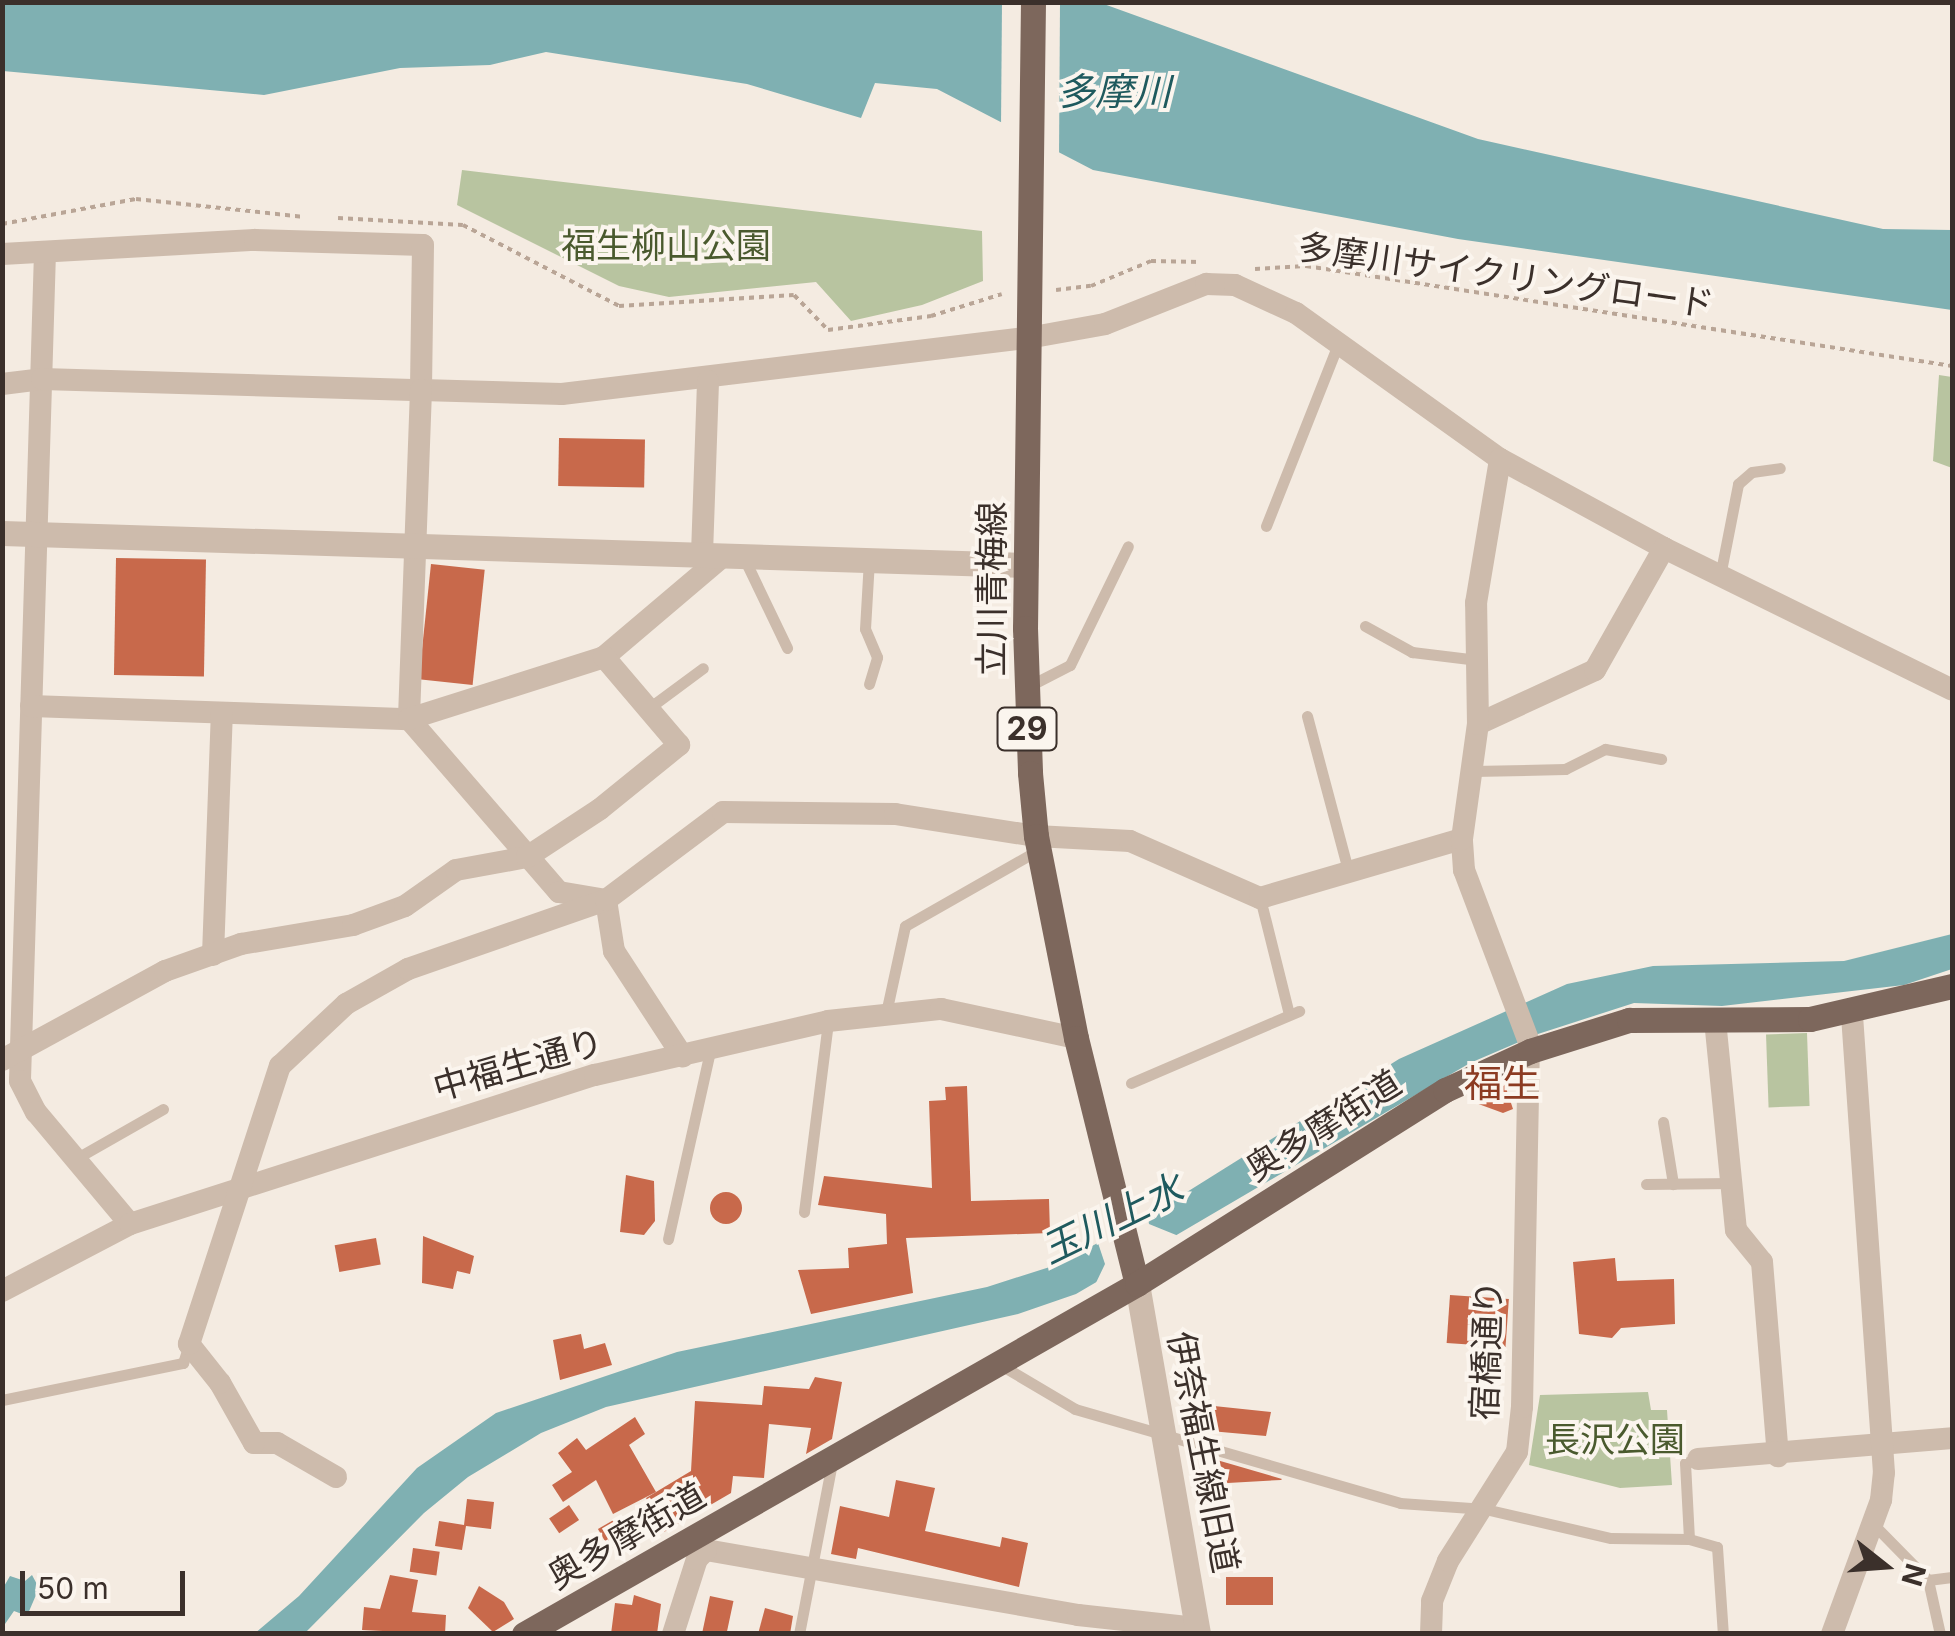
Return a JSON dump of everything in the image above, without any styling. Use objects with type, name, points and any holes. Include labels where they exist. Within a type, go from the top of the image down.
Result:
[{"type":"main road","name":"立川青梅線","points":[[1032,2],[1026,688],[1037,843],[1076,1038],[1136,1279]]},
{"type":"main road","name":"奥多摩街道","points":[[524,1634],[702,1542],[833,1458],[998,1364],[1445,1090],[1529,1047],[1629,1020],[1852,1013],[1952,986]]},
{"type":"street","points":[[2,254],[255,240],[423,246],[409,719],[558,892],[606,900]]},
{"type":"street","points":[[44,252],[31,706],[11,1057],[36,1112],[130,1224]]},
{"type":"street","points":[[2,384],[42,379],[562,394],[708,380],[1028,338],[1105,324],[1205,273],[1258,292],[1420,396],[1500,459],[1664,548],[1952,690]]},
{"type":"street","points":[[708,380],[723,555]]},
{"type":"street","points":[[1500,459],[1476,603],[1478,724],[1462,840],[1464,870],[1529,1047]]},
{"type":"street","points":[[2,533],[1026,565]]},
{"type":"street","points":[[1478,724],[1594,670],[1664,548]]},
{"type":"street","points":[[31,706],[409,719],[604,657],[723,555]]},
{"type":"street","points":[[11,1057],[116,996],[213,954],[286,934],[353,926],[405,906],[456,870],[527,857],[679,746],[604,657]]},
{"type":"street","points":[[213,954],[222,713]]},
{"type":"street","points":[[336,1477],[278,1443],[254,1443],[220,1383],[189,1344],[280,1066],[346,1004],[408,968],[606,900],[723,812],[895,814],[1037,843],[1130,841],[1260,898],[1462,840]]},
{"type":"street","points":[[606,900],[614,951],[683,1056]]},
{"type":"street","name":"中福生通り","points":[[2,1291],[130,1224],[240,1186],[595,1075],[710,1051],[828,1020],[941,1008],[1076,1038]]},
{"type":"street","points":[[1832,1634],[1881,1500],[1883,1446],[1852,1013]]},
{"type":"street","points":[[1715,1020],[1736,1230],[1762,1262],[1778,1456]]},
{"type":"street","name":"宿橋通り","points":[[1431,1634],[1432,1601],[1448,1560],[1485,1508],[1517,1452],[1529,1047]]},
{"type":"street","name":"伊奈福生線旧道","points":[[1136,1279],[1198,1631]]},
{"type":"street","points":[[1698,1459],[1778,1456],[1952,1438]]},
{"type":"street","points":[[673,1634],[702,1542],[1078,1615],[1198,1631]]},
{"type":"lane","points":[[1266,526],[1338,344]]},
{"type":"lane","points":[[1720,576],[1738,484],[1752,472],[1780,468]]},
{"type":"lane","points":[[1026,688],[1070,665],[1128,546]]},
{"type":"lane","points":[[723,555],[787,648]]},
{"type":"lane","points":[[869,560],[865,630],[877,657],[869,684]]},
{"type":"lane","points":[[1365,626],[1412,652],[1478,660]]},
{"type":"lane","points":[[649,708],[703,668]]},
{"type":"lane","points":[[1307,716],[1349,874]]},
{"type":"lane","points":[[1474,771],[1565,769],[1605,749],[1661,759]]},
{"type":"lane","points":[[886,1013],[905,926],[1037,843]]},
{"type":"lane","points":[[1131,1082],[1294,1012],[1260,898]]},
{"type":"lane","points":[[804,1212],[828,1020]]},
{"type":"lane","points":[[668,1239],[710,1051]]},
{"type":"lane","points":[[77,1158],[164,1109]]},
{"type":"lane","points":[[1663,1122],[1672,1184]]},
{"type":"lane","points":[[1646,1184],[1730,1184]]},
{"type":"lane","points":[[2,1400],[183,1363],[189,1344]]},
{"type":"lane","points":[[998,1364],[1037,1392],[1166,1436],[1400,1502],[1485,1508],[1611,1538],[1688,1539],[1717,1547],[1724,1634]]},
{"type":"lane","points":[[799,1634],[833,1458]]},
{"type":"lane","points":[[1688,1539],[1685,1463],[1698,1459]]},
{"type":"lane","points":[[1873,1524],[1928,1580],[1940,1634]]},
{"type":"lane","points":[[1928,1580],[1952,1578]]},
{"type":"path","points":[[2,224],[136,199],[315,218]]},
{"type":"path","points":[[327,219],[463,225],[618,306],[794,295],[840,343]]},
{"type":"path","points":[[1052,306],[1054,289],[1091,286],[1151,261],[1205,273]]},
{"type":"path","name":"多摩川サイクリングロード","points":[[1238,266],[1306,266],[1952,366]]},
{"type":"path","points":[[1187,270],[1205,273]]},
{"type":"path","points":[[828,330],[931,316],[1004,292],[1006,307]]},
{"type":"green space","name":"福生柳山公園","points":[[462,170],[982,231],[983,281],[922,305],[851,321],[816,282],[669,297],[619,286],[457,205]]},
{"type":"green space","points":[[1939,375],[1952,377],[1952,468],[1933,461]]},
{"type":"green space","points":[[1807,1033],[1810,1106],[1769,1107],[1766,1034]]},
{"type":"green space","name":"長沢公園","points":[[1648,1392],[1651,1410],[1667,1410],[1672,1485],[1620,1488],[1529,1465],[1540,1395]]},
{"type":"water","name":"多摩川","points":[[2,3],[1101,3],[1478,139],[1883,229],[1952,230],[1952,310],[1458,239],[1093,170],[937,89],[875,83],[861,118],[747,84],[546,52],[490,65],[400,68],[264,95],[3,71]]},
{"type":"water","points":[[1952,934],[1952,969],[1904,985],[1722,1006],[1634,1003],[1538,1034],[1470,1063],[1076,1294],[1018,1314],[606,1407],[541,1433],[468,1477],[424,1513],[305,1633],[254,1634],[299,1596],[417,1468],[496,1413],[677,1352],[987,1287],[1056,1265],[1147,1217],[1399,1059],[1567,984],[1653,966],[1844,961]]},
{"type":"water","points":[[32,1575],[39,1588],[27,1616],[14,1611],[5,1624],[3,1588],[10,1576],[25,1581]]},
{"type":"pier","points":[[1002,3],[1060,3],[1059,158],[1001,127]]},
{"type":"pier","points":[[1147,1211],[1149,1224],[1186,1239],[1093,1289],[1105,1264],[1097,1240]]},
{"type":"building","points":[[559,438],[645,440],[644,487],[558,486]]},
{"type":"building","points":[[116,558],[206,560],[204,677],[114,675]]},
{"type":"building","points":[[431,564],[485,570],[473,685],[419,679]]},
{"type":"building","points":[[1505,1085],[1513,1109],[1503,1113],[1473,1102]]},
{"type":"building","points":[[967,1086],[971,1201],[1049,1199],[1050,1233],[906,1238],[913,1293],[811,1314],[798,1270],[849,1268],[848,1248],[887,1244],[886,1214],[818,1205],[824,1176],[932,1188],[929,1101],[946,1100],[945,1087]]},
{"type":"building","points":[[626,1175],[654,1181],[655,1221],[644,1235],[620,1232]]},
{"type":"building","points":[[726,1192],[737,1197],[742,1208],[737,1219],[726,1224],[715,1219],[710,1208],[715,1197]]},
{"type":"building","points":[[423,1236],[474,1256],[470,1274],[457,1271],[453,1289],[422,1283]]},
{"type":"building","points":[[376,1238],[381,1265],[339,1272],[335,1245]]},
{"type":"building","points":[[1615,1258],[1617,1281],[1674,1279],[1675,1324],[1621,1328],[1612,1338],[1579,1334],[1573,1262]]},
{"type":"building","points":[[1450,1295],[1509,1299],[1506,1347],[1447,1343]]},
{"type":"building","points":[[581,1334],[584,1349],[605,1343],[612,1365],[560,1380],[553,1340]]},
{"type":"building","points":[[815,1377],[842,1382],[832,1439],[806,1454],[811,1428],[769,1424],[764,1478],[733,1476],[731,1493],[664,1532],[646,1498],[691,1471],[695,1401],[762,1405],[764,1386],[809,1389]]},
{"type":"building","points":[[1195,1404],[1271,1412],[1266,1436],[1199,1430]]},
{"type":"building","points":[[635,1417],[645,1434],[629,1445],[656,1492],[613,1514],[596,1480],[563,1502],[552,1485],[572,1472],[558,1453],[577,1438],[586,1450]]},
{"type":"building","points":[[1210,1458],[1282,1479],[1210,1484]]},
{"type":"building","points":[[896,1480],[935,1488],[925,1531],[1000,1547],[1002,1537],[1028,1543],[1019,1587],[858,1548],[856,1559],[831,1554],[840,1506],[889,1517]]},
{"type":"building","points":[[467,1499],[494,1502],[491,1529],[466,1526],[462,1550],[435,1546],[439,1521],[464,1525]]},
{"type":"building","points":[[569,1505],[579,1520],[559,1533],[549,1518]]},
{"type":"building","points":[[617,1518],[629,1539],[610,1550],[598,1529]]},
{"type":"building","points":[[413,1548],[440,1552],[436,1576],[410,1572]]},
{"type":"building","points":[[390,1575],[418,1580],[412,1612],[446,1615],[445,1634],[362,1630],[364,1607],[380,1609]]},
{"type":"building","points":[[1226,1577],[1273,1577],[1273,1605],[1226,1605]]},
{"type":"building","points":[[479,1586],[504,1602],[514,1619],[493,1632],[468,1608]]},
{"type":"building","points":[[634,1595],[661,1604],[657,1634],[611,1634],[615,1603],[632,1605]]},
{"type":"building","points":[[710,1596],[733,1601],[726,1634],[702,1634]]},
{"type":"building","points":[[765,1608],[793,1616],[790,1634],[758,1634]]},
{"type":"district","name":"福生","points":[[1502,1084]]},
{"type":"water label","name":"玉川上水","points":[[1112,1219]]}]
